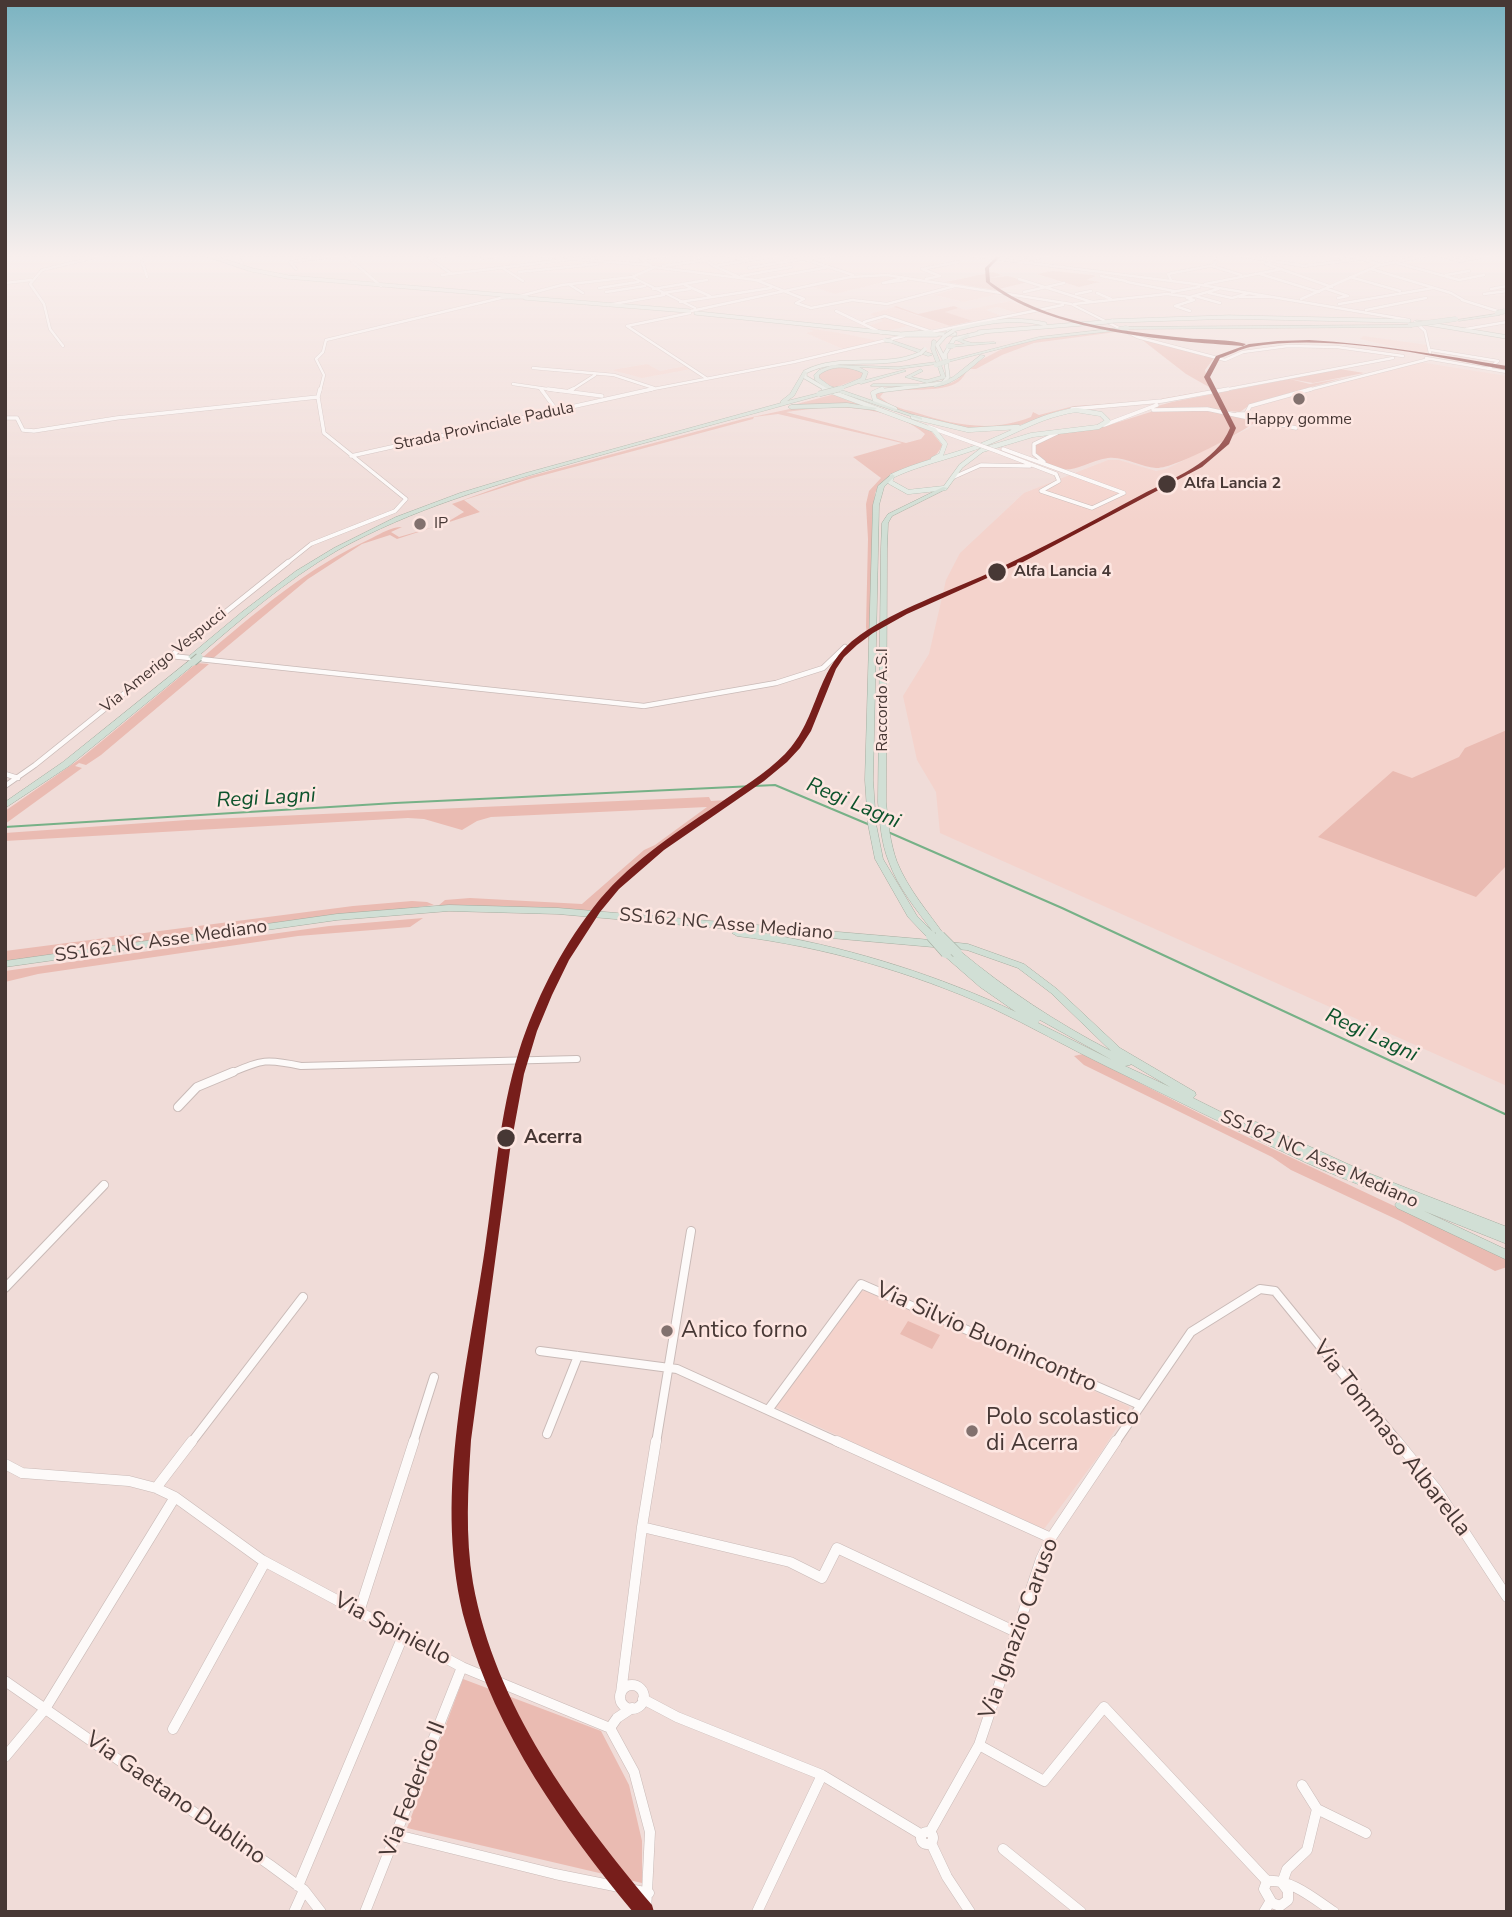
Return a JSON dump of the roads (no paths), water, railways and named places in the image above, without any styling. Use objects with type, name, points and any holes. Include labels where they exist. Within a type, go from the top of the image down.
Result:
[{"type":"highway","points":[[901,344],[921,350],[941,361]]},
{"type":"highway","points":[[936,344],[933,349],[941,361],[944,377],[940,380],[920,382],[906,377],[941,361]]},
{"type":"highway","points":[[950,344],[982,344]]},
{"type":"highway","points":[[5,800],[57,765],[299,577],[356,541],[395,522],[484,489],[941,361],[1010,344]]},
{"type":"highway","points":[[828,389],[812,379],[814,371],[838,365],[898,368],[1010,344]]},
{"type":"highway","points":[[924,386],[954,381],[968,365],[1013,344]]},
{"type":"highway","points":[[844,389],[863,379],[866,372],[838,366],[823,369],[816,375],[817,379],[828,387],[919,419]]},
{"type":"highway","points":[[756,413],[788,398],[805,372]]},
{"type":"highway","points":[[844,389],[884,383],[932,385]]},
{"type":"highway","points":[[5,806],[66,764],[292,577],[334,550],[388,522],[499,481],[756,413],[803,406],[847,405],[876,409],[911,420]]},
{"type":"highway","name":"Raccordo A.S.I","points":[[892,476],[881,486],[876,505],[869,801],[879,859],[903,901],[936,936]]},
{"type":"highway","name":"Raccordo A.S.I","points":[[936,936],[893,862],[882,802],[885,523],[900,509],[945,488]]},
{"type":"highway","points":[[448,505],[484,489]]},
{"type":"highway","points":[[356,541],[396,526]]},
{"type":"highway","name":"SS162 NC Asse Mediano","points":[[5,966],[438,911],[588,916],[747,934],[812,946],[887,967],[975,998],[1106,1055],[1360,1174],[1507,1229]]},
{"type":"highway","name":"SS162 NC Asse Mediano","points":[[604,918],[968,947],[1003,958],[1021,966],[1054,991],[1093,1030],[1106,1055],[1133,1074],[1269,1140],[1411,1203],[1507,1240]]},
{"type":"highway","points":[[936,936],[1005,1001],[1064,1036]]},
{"type":"highway","points":[[1269,1140],[1348,1181],[1507,1255]]},
{"type":"main road","points":[[858,363],[890,363],[910,355],[909,348],[898,344]]},
{"type":"main road","points":[[925,464],[941,455],[945,444],[934,430],[808,381],[805,372],[826,363],[898,363],[932,344]]},
{"type":"main road","points":[[951,344],[941,361],[948,377],[943,383],[892,387],[873,393],[875,400],[919,419],[968,429],[1024,426]]},
{"type":"main road","points":[[1062,411],[1101,414],[1108,421],[1104,425],[1032,435],[998,443],[966,460],[945,488],[925,492],[906,491],[892,485],[892,476],[976,448],[1062,411]]},
{"type":"street","points":[[325,344],[318,358],[324,375],[318,397],[324,433],[351,456]]},
{"type":"street","points":[[655,344],[706,378]]},
{"type":"street","name":"Strada Provinciale Padula","points":[[351,456],[557,411],[605,397],[794,362],[864,344]]},
{"type":"street","points":[[1166,344],[1225,360],[1236,353],[1280,346],[1425,358],[1507,373]]},
{"type":"street","points":[[1430,344],[1431,350]]},
{"type":"street","points":[[1425,358],[1431,350]]},
{"type":"street","points":[[1431,350],[1498,361],[1488,369]]},
{"type":"street","points":[[1237,414],[1246,414],[1249,409],[1263,401],[1402,358]]},
{"type":"street","points":[[1062,411],[1162,401],[1402,358]]},
{"type":"street","points":[[1104,425],[1173,401],[1373,361],[1402,358]]},
{"type":"street","points":[[1425,358],[1507,373]]},
{"type":"street","points":[[533,368],[596,374],[645,383],[654,388]]},
{"type":"street","points":[[569,391],[596,374]]},
{"type":"street","points":[[513,384],[605,397]]},
{"type":"street","points":[[540,388],[557,411]]},
{"type":"street","points":[[5,418],[17,418],[23,430],[34,431],[117,418],[318,397]]},
{"type":"street","points":[[1124,418],[1170,408],[1203,408],[1296,428]]},
{"type":"street","points":[[1249,409],[1261,420]]},
{"type":"street","points":[[911,420],[1056,474],[1059,481],[1041,491],[1069,501],[1095,508],[1124,493],[1121,489],[919,419]]},
{"type":"street","points":[[1055,468],[1034,454],[1034,444],[1051,435],[1076,430]]},
{"type":"street","name":"Via Amerigo Vespucci","points":[[5,786],[311,544],[396,511],[404,504],[406,499],[397,489],[351,456]]},
{"type":"street","points":[[954,477],[970,467],[983,465],[1014,464],[1047,470]]},
{"type":"street","points":[[171,656],[644,706],[776,683],[823,668],[845,647]]},
{"type":"street","points":[[5,774],[18,778]]},
{"type":"street","points":[[178,1107],[197,1087],[261,1060],[271,1059],[300,1066],[577,1059]]},
{"type":"street","points":[[5,1288],[104,1185]]},
{"type":"street","points":[[617,1718],[642,1527],[691,1231]]},
{"type":"street","name":"Via Silvio Buonincontro","points":[[768,1410],[861,1284],[1140,1405]]},
{"type":"street","name":"Via Ignazio Caruso","points":[[928,1837],[979,1745],[1041,1559],[1051,1538],[1191,1332],[1247,1296],[1268,1288]]},
{"type":"street","name":"Via Tommaso Albarella","points":[[1268,1288],[1275,1291],[1437,1490],[1507,1597]]},
{"type":"street","points":[[156,1488],[303,1297]]},
{"type":"street","points":[[540,1351],[677,1369],[1051,1538]]},
{"type":"street","points":[[547,1434],[578,1356]]},
{"type":"street","points":[[359,1612],[434,1377]]},
{"type":"street","name":"Via Spiniello","points":[[5,1464],[32,1474],[129,1481],[156,1488],[175,1497],[265,1562],[403,1636],[462,1667],[610,1728]]},
{"type":"street","points":[[5,1757],[45,1709],[175,1497]]},
{"type":"street","points":[[642,1527],[790,1562],[822,1578],[837,1548],[1016,1632]]},
{"type":"street","points":[[173,1729],[265,1562]]},
{"type":"street","points":[[294,1912],[301,1888],[403,1636]]},
{"type":"street","name":"Via Federico II","points":[[365,1912],[462,1667]]},
{"type":"street","points":[[624,1669],[634,1685],[640,1688],[638,1704],[617,1718],[610,1728],[634,1772],[650,1832],[649,1910]]},
{"type":"street","name":"Via Gaetano Dublino","points":[[5,1681],[301,1888],[321,1912]]},
{"type":"street","points":[[621,1697],[626,1687],[634,1685]]},
{"type":"street","points":[[621,1697],[625,1706],[638,1704],[656,1708],[822,1775],[928,1837],[947,1877],[971,1912]]},
{"type":"street","points":[[979,1745],[1044,1781],[1104,1707],[1267,1881]]},
{"type":"street","points":[[757,1912],[822,1775]]},
{"type":"street","points":[[1302,1785],[1317,1809],[1366,1833]]},
{"type":"street","points":[[1282,1884],[1287,1869],[1307,1850],[1317,1809]]},
{"type":"street","points":[[397,1835],[555,1874],[649,1893]]},
{"type":"street","points":[[1003,1849],[1081,1912]]},
{"type":"street","points":[[1267,1881],[1274,1880],[1302,1891],[1334,1912]]},
{"type":"street","points":[[1267,1881],[1264,1892],[1267,1907],[1286,1903],[1288,1891],[1282,1884]]},
{"type":"waterway","name":"Regi Lagni","points":[[5,827],[395,803],[775,785],[870,825]]},
{"type":"waterway","name":"Regi Lagni","points":[[888,832],[1062,908],[1507,1115]]},
{"type":"place","name":"Happy gomme","points":[[1299,399]]},
{"type":"place","name":"Alfa Lancia 2","points":[[1167,484]]},
{"type":"place","name":"IP","points":[[420,524]]},
{"type":"place","name":"Alfa Lancia 4","points":[[997,572]]},
{"type":"place","name":"Acerra","points":[[506,1138]]},
{"type":"place","name":"Antico forno","points":[[667,1331]]},
{"type":"place","name":"Polo scolastico di Acerra","points":[[972,1431]]}]
